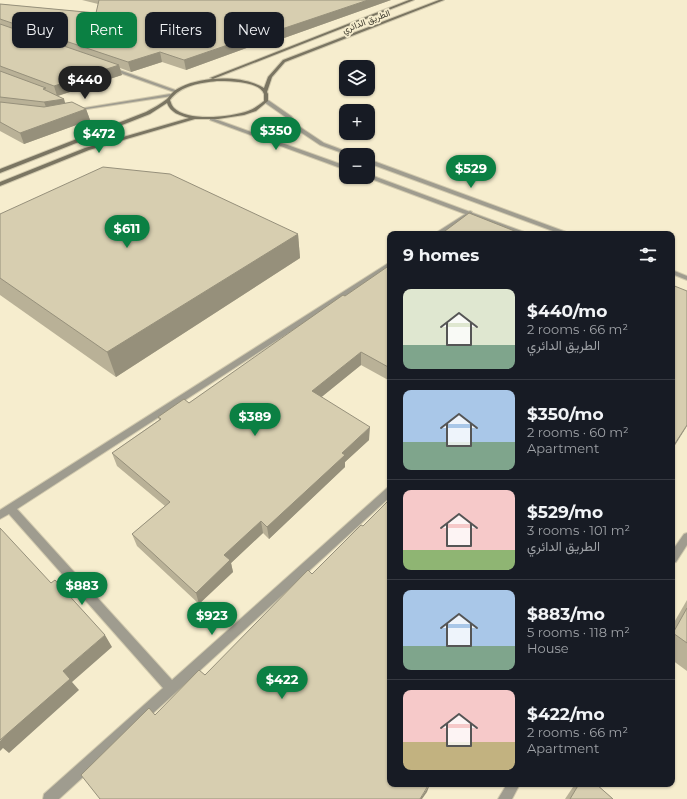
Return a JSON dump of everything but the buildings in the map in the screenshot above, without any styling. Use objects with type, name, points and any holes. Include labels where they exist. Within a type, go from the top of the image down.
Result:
[{"type":"main road","name":"الطريق الدائري","points":[[169,98],[176,91],[412,0]]},
{"type":"main road","name":"الطريق الدائري","points":[[265,91],[270,77],[284,61],[442,0]]},
{"type":"main road","points":[[0,184],[87,149],[196,118],[227,117],[252,111],[266,101],[267,96],[265,91],[251,83],[241,81],[205,81]]},
{"type":"main road","points":[[0,171],[148,114],[169,98],[171,109],[196,118]]},
{"type":"street","points":[[102,65],[176,91]]},
{"type":"street","points":[[69,111],[82,108],[169,98]]},
{"type":"street","points":[[266,101],[290,116],[298,128],[322,144],[339,150]]},
{"type":"street","points":[[76,106],[82,108]]},
{"type":"street","points":[[212,118],[339,165]]},
{"type":"street","points":[[375,164],[477,208],[519,231]]},
{"type":"street","points":[[375,178],[557,231]]},
{"type":"street","points":[[442,231],[477,208]]},
{"type":"street","points":[[0,515],[387,266]]},
{"type":"street","points":[[675,273],[687,278]]},
{"type":"street","points":[[49,799],[387,494]]},
{"type":"street","points":[[10,508],[171,688]]},
{"type":"street","points":[[675,555],[687,537]]},
{"type":"street","points":[[504,799],[512,787]]}]
